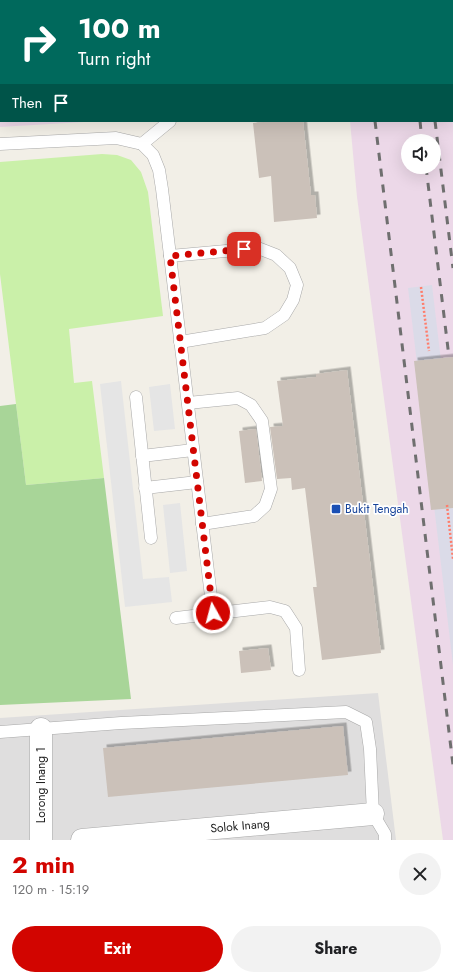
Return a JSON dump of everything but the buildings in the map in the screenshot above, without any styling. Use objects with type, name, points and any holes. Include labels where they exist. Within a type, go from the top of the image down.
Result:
[{"type":"street","name":"Lorong Inang 1","points":[[41,729],[41,840]]},
{"type":"street","name":"Solok Inang","points":[[82,840],[262,832],[374,814]]},
{"type":"lane","points":[[142,144],[169,122]]},
{"type":"lane","points":[[0,144],[116,138],[142,144],[153,155],[159,170],[213,613]]},
{"type":"lane","points":[[170,256],[258,248],[276,255],[290,268],[297,285],[293,300],[284,315],[265,328],[180,342]]},
{"type":"lane","points":[[136,397],[151,538]]},
{"type":"lane","points":[[188,404],[238,398],[251,405],[262,421],[271,488],[265,506],[254,516],[202,524]]},
{"type":"lane","points":[[142,456],[193,450]]},
{"type":"lane","points":[[146,488],[197,482]]},
{"type":"lane","points":[[176,618],[270,607],[285,611],[296,628],[299,670]]},
{"type":"lane","points":[[0,732],[121,723],[346,712],[366,722],[370,748],[374,814],[385,834],[385,840]]},
{"type":"path","points":[[421,287],[429,351]]},
{"type":"path","points":[[447,505],[453,559]]},
{"type":"shaded area","points":[[0,122],[83,122],[0,127]]},
{"type":"shaded area","points":[[350,122],[453,122],[453,840],[443,840],[357,197]]},
{"type":"shaded area","points":[[432,285],[453,462],[453,665],[408,288]]},
{"type":"shaded area","points":[[121,381],[143,579],[169,577],[172,602],[125,607],[100,384]]},
{"type":"shaded area","points":[[170,384],[175,429],[154,431],[149,387]]},
{"type":"shaded area","points":[[180,503],[187,571],[170,573],[163,505]]},
{"type":"shaded area","points":[[378,693],[396,840],[0,840],[0,718]]},
{"type":"green space","points":[[102,154],[117,155],[131,160],[141,172],[148,192],[163,316],[69,329],[74,383],[92,381],[104,478],[26,485],[0,274],[0,162]]},
{"type":"green space","points":[[16,404],[26,485],[104,478],[131,699],[0,705],[0,406]]},
{"type":"railway","points":[[375,122],[453,765]]},
{"type":"railway","points":[[420,122],[421,134]]},
{"type":"railway","points":[[435,122],[453,268]]},
{"type":"railway","points":[[427,174],[449,357]]},
{"type":"place","name":"Bukit Tengah","points":[[336,509]]},
{"type":"route","points":[[213,613],[170,256],[244,249]]}]
